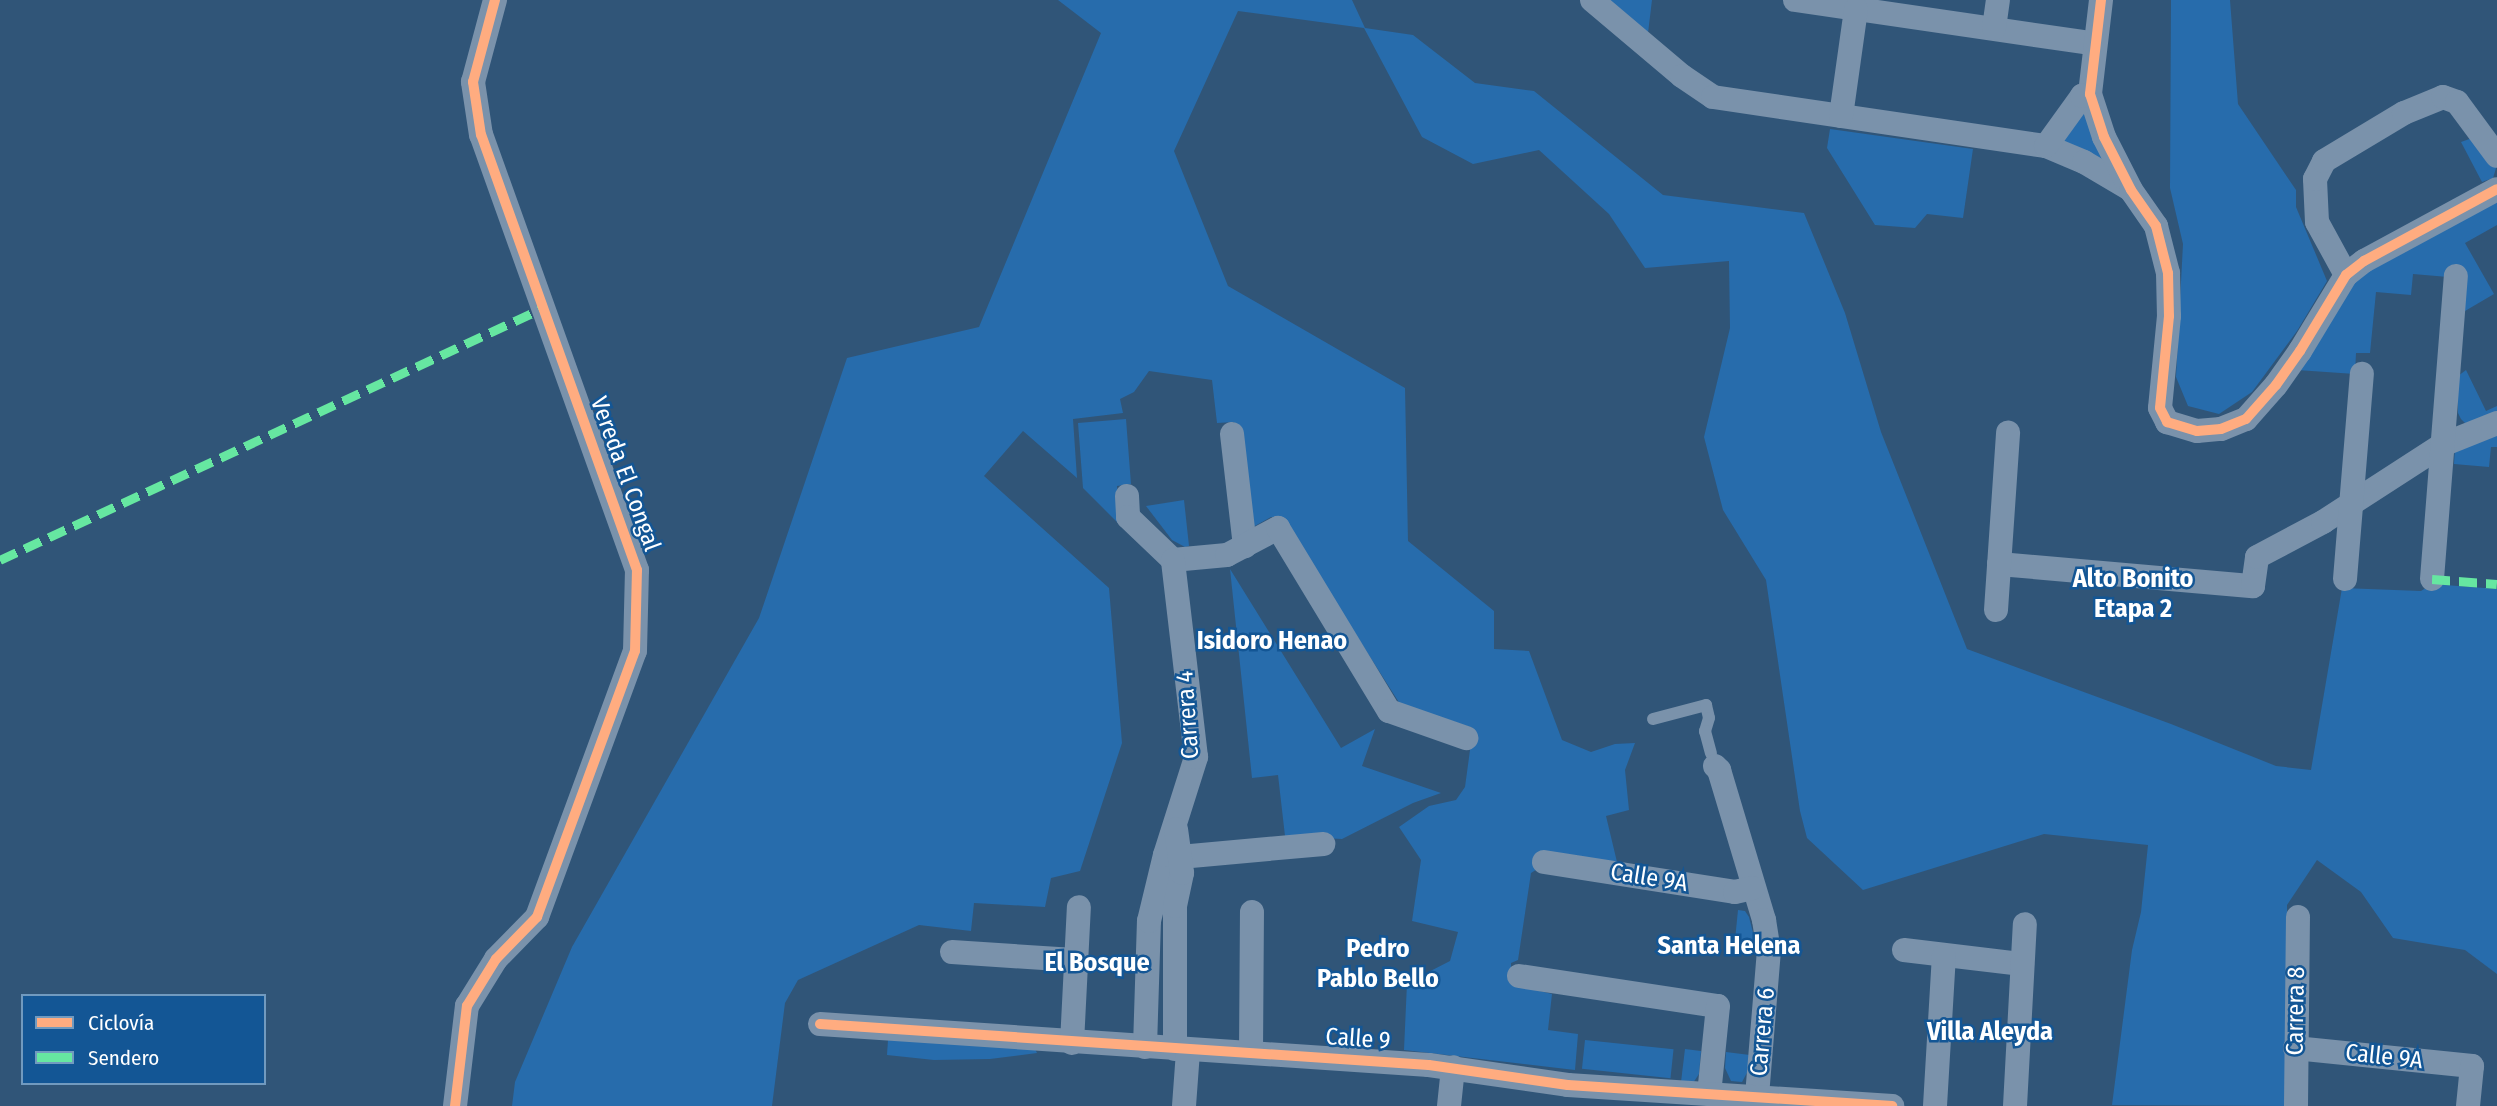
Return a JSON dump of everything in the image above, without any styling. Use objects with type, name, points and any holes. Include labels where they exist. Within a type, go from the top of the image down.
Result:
[{"type":"street","name":"Vereda El Congal","points":[[455,1106],[467,1006],[496,959],[537,917],[635,651],[637,570],[481,135],[473,82],[495,0]]},
{"type":"street","points":[[1592,0],[1682,76],[1713,97],[2046,146],[2084,162],[2131,190]]},
{"type":"street","points":[[1795,0],[1856,9],[1890,7],[1994,28],[2095,44]]},
{"type":"street","points":[[1994,28],[1998,0]]},
{"type":"street","points":[[2101,0],[2090,94],[2104,137],[2131,190],[2156,226],[2168,273],[2169,316],[2160,408],[2167,422],[2197,431],[2221,429],[2246,419],[2300,351],[2346,275],[2364,261],[2497,189]]},
{"type":"street","points":[[1841,116],[1856,9]]},
{"type":"street","points":[[2046,146],[2082,96],[2090,94]]},
{"type":"street","points":[[2346,275],[2316,222],[2315,179],[2323,161],[2404,113],[2443,97],[2457,102],[2497,156]]},
{"type":"street","points":[[2432,579],[2456,276]]},
{"type":"street","points":[[2345,579],[2362,374]]},
{"type":"street","points":[[1999,564],[2253,586],[2257,557],[2351,504],[2442,446],[2497,424]]},
{"type":"street","points":[[1996,610],[2008,432]]},
{"type":"street","points":[[1232,434],[1245,546]]},
{"type":"street","points":[[1127,496],[1128,517],[1173,560],[1227,555],[1278,528],[1389,712],[1466,738]]},
{"type":"street","name":"Carrera 4","points":[[1145,1047],[1149,921],[1196,757],[1173,560]]},
{"type":"street","name":"Carrera 6","points":[[1713,760],[1719,770],[1769,950],[1746,1098]]},
{"type":"street","name":"Carrera 4","points":[[1175,825],[1182,873],[1175,906],[1184,1106]]},
{"type":"street","points":[[1180,857],[1323,844]]},
{"type":"street","name":"Calle 9A","points":[[1544,862],[1735,892],[1753,888]]},
{"type":"street","points":[[1072,1043],[1074,960],[1079,907]]},
{"type":"street","points":[[1251,1052],[1252,912]]},
{"type":"street","name":"Carrera 8","points":[[2296,1106],[2298,917]]},
{"type":"street","points":[[2015,1106],[2025,924]]},
{"type":"street","points":[[1903,950],[2022,964]]},
{"type":"street","points":[[952,952],[1074,960]]},
{"type":"street","points":[[1935,1106],[1944,956]]},
{"type":"street","points":[[1519,976],[1717,1006],[1709,1094]]},
{"type":"street","name":"Calle 9","points":[[820,1024],[1453,1067],[1568,1084],[1892,1106]]},
{"type":"street","name":"Calle 9A","points":[[2295,1048],[2472,1066],[2469,1106]]},
{"type":"street","points":[[1449,1106],[1453,1067]]},
{"type":"lane","points":[[1653,719],[1706,705],[1709,718],[1705,731],[1713,760]]},
{"type":"shaded area","points":[[1058,0],[1352,0],[1365,28],[1413,35],[1475,83],[1534,91],[1663,195],[1804,213],[1845,313],[1881,432],[1967,649],[2276,766],[2311,770],[2342,588],[2421,591],[2432,584],[2497,589],[2497,974],[2465,950],[2393,938],[2361,892],[2317,860],[2287,905],[2287,1106],[2112,1105],[2132,950],[2141,912],[2148,845],[2044,834],[1863,890],[1807,838],[1800,811],[1766,580],[1723,510],[1704,437],[1730,328],[1729,261],[1645,268],[1609,214],[1539,150],[1473,164],[1422,137],[1364,28],[1238,11],[1174,151],[1228,286],[1405,388],[1408,541],[1494,611],[1494,649],[1529,651],[1562,740],[1591,752],[1615,744],[1635,743],[1625,770],[1629,810],[1606,816],[1617,862],[1539,868],[1531,873],[1518,960],[1511,963],[1511,984],[1552,994],[1548,1030],[1578,1034],[1575,1070],[1404,1050],[1407,983],[1450,961],[1458,932],[1412,921],[1421,860],[1399,827],[1429,806],[1456,800],[1465,787],[1473,728],[1400,704],[1281,517],[1271,517],[1253,527],[1234,422],[1217,423],[1212,380],[1149,371],[1134,392],[1120,399],[1123,413],[1073,419],[1077,478],[1023,431],[984,476],[1109,588],[1122,743],[1080,871],[1051,878],[1045,907],[974,903],[971,931],[919,925],[798,980],[785,1003],[772,1106],[512,1106],[515,1082],[572,947],[759,618],[847,358],[979,327],[1101,33]]},
{"type":"shaded area","points":[[1607,0],[1652,0],[1648,33]]},
{"type":"shaded area","points":[[2171,0],[2230,0],[2238,104],[2296,190],[2296,207],[2327,281],[2297,331],[2252,392],[2219,414],[2188,406],[2176,377],[2183,244],[2170,188]]},
{"type":"shaded area","points":[[2085,107],[2104,163],[2060,141]]},
{"type":"shaded area","points":[[1830,129],[1973,149],[1963,218],[1927,214],[1915,228],[1875,225],[1827,148]]},
{"type":"shaded area","points":[[2475,137],[2497,165],[2493,178],[2482,182],[2461,142]]},
{"type":"shaded area","points":[[2497,202],[2497,225],[2465,243],[2494,294],[2465,311],[2448,277],[2413,274],[2411,295],[2376,292],[2370,353],[2356,353],[2355,374],[2297,370],[2353,284],[2384,259]]},
{"type":"shaded area","points":[[2466,370],[2486,411],[2497,406],[2497,417],[2465,423],[2461,419],[2458,413],[2458,376]]},
{"type":"shaded area","points":[[1126,419],[1131,484],[1117,486],[1118,523],[1083,488],[1078,423]]},
{"type":"shaded area","points":[[2497,433],[2497,447],[2491,447],[2489,467],[2454,464],[2455,448]]},
{"type":"shaded area","points":[[1184,500],[1189,546],[1185,547],[1172,540],[1146,506]]},
{"type":"shaded area","points":[[1230,569],[1341,748],[1375,729],[1362,766],[1441,793],[1413,803],[1342,839],[1285,836],[1278,775],[1252,778]]},
{"type":"shaded area","points":[[1738,910],[1745,911],[1749,917],[1758,952],[1734,950]]},
{"type":"shaded area","points":[[888,1040],[1035,1049],[1037,1053],[990,1059],[934,1060],[887,1055]]},
{"type":"shaded area","points":[[1585,1040],[1674,1049],[1670,1078],[1582,1069]]},
{"type":"shaded area","points":[[1685,1049],[1701,1051],[1699,1074],[1693,1083],[1681,1082]]},
{"type":"shaded area","points":[[1726,1052],[1750,1055],[1749,1069],[1742,1082],[1731,1081],[1725,1068]]},
{"type":"marked path","points":[[0,560],[543,308]]},
{"type":"marked path","points":[[2432,579],[2497,584]]},
{"type":"cycle path","points":[[455,1106],[467,1006],[496,959],[537,917],[635,651],[637,570],[481,135],[473,82],[495,0]]},
{"type":"cycle path","points":[[2101,0],[2090,94],[2104,137],[2131,190],[2156,226],[2168,273],[2169,316],[2160,408],[2167,422],[2197,431],[2221,429],[2246,419],[2276,385],[2300,351],[2346,275],[2364,261],[2497,189]]},
{"type":"cycle path","points":[[820,1024],[1429,1065],[1568,1085],[1892,1106]]},
{"type":"district","name":"Alto Bonito Etapa 2","points":[[2133,594]]},
{"type":"district","name":"Isidoro Henao","points":[[1272,641]]},
{"type":"district","name":"Santa Helena","points":[[1729,946]]},
{"type":"district","name":"El Bosque","points":[[1097,963]]},
{"type":"district","name":"Pedro Pablo Bello","points":[[1378,964]]},
{"type":"district","name":"Villa Aleyda","points":[[1990,1032]]}]
